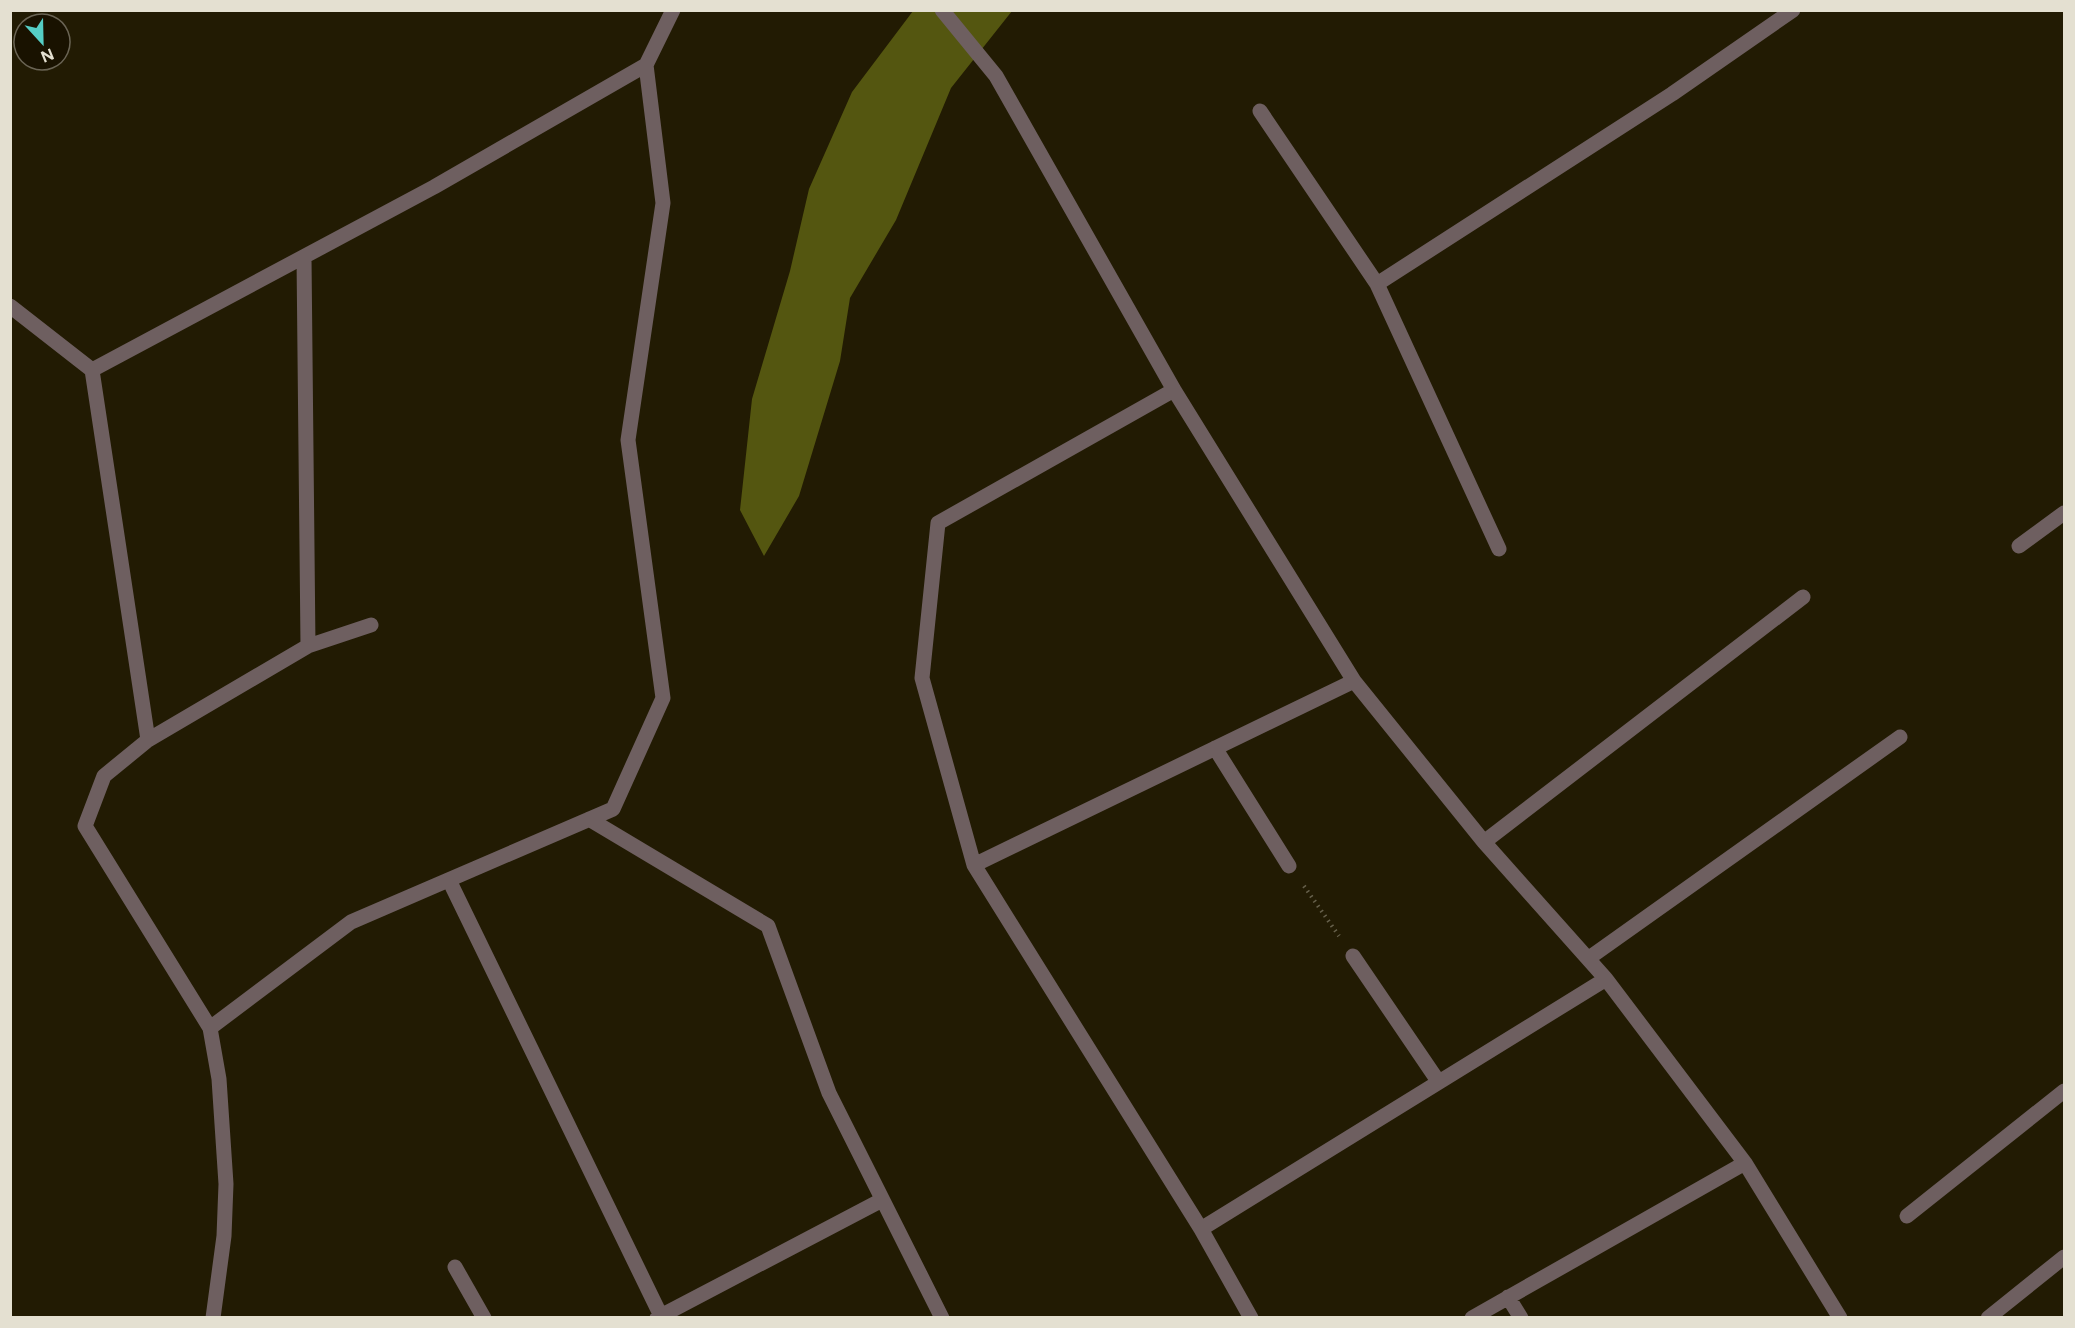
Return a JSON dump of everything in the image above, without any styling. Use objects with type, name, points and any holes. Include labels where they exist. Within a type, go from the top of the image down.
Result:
[{"type":"street","points":[[210,1028],[351,922],[613,809],[663,698],[628,440],[663,203],[646,65],[673,10]]},
{"type":"street","points":[[942,10],[996,76],[1174,390],[1354,681],[1484,842],[1590,958],[1745,1163],[1840,1317]]},
{"type":"street","points":[[1377,284],[1672,94],[1793,10]]},
{"type":"street","points":[[92,370],[434,187],[646,65]]},
{"type":"street","points":[[1260,111],[1377,284],[1499,549]]},
{"type":"street","points":[[304,257],[308,646]]},
{"type":"street","points":[[10,306],[92,370],[148,740]]},
{"type":"street","points":[[1174,390],[938,523],[922,678],[974,865],[1201,1229],[1251,1317]]},
{"type":"street","points":[[2019,546],[2064,513]]},
{"type":"street","points":[[1484,842],[1803,597]]},
{"type":"street","points":[[213,1317],[224,1236],[226,1184],[221,1100],[210,1028],[85,826],[104,776],[148,740],[308,646],[371,625]]},
{"type":"street","points":[[974,865],[1354,681]]},
{"type":"street","points":[[1590,958],[1900,737]]},
{"type":"street","points":[[1215,748],[1289,866]]},
{"type":"street","points":[[589,819],[768,926],[829,1093],[942,1317]]},
{"type":"street","points":[[449,880],[659,1316],[882,1200]]},
{"type":"street","points":[[1353,956],[1437,1081]]},
{"type":"street","points":[[1201,1229],[1437,1081],[1606,979]]},
{"type":"street","points":[[1907,1216],[2064,1091]]},
{"type":"street","points":[[1472,1317],[1745,1163]]},
{"type":"street","points":[[1988,1317],[2064,1257]]},
{"type":"street","points":[[455,1267],[484,1317]]},
{"type":"street","points":[[1508,1297],[1521,1317]]},
{"type":"path","points":[[1289,866],[1353,956]]},
{"type":"shaded area","points":[[913,11],[1012,11],[951,88],[896,220],[850,298],[840,361],[799,496],[764,556],[740,510],[752,399],[790,271],[809,189],[852,92]]}]
